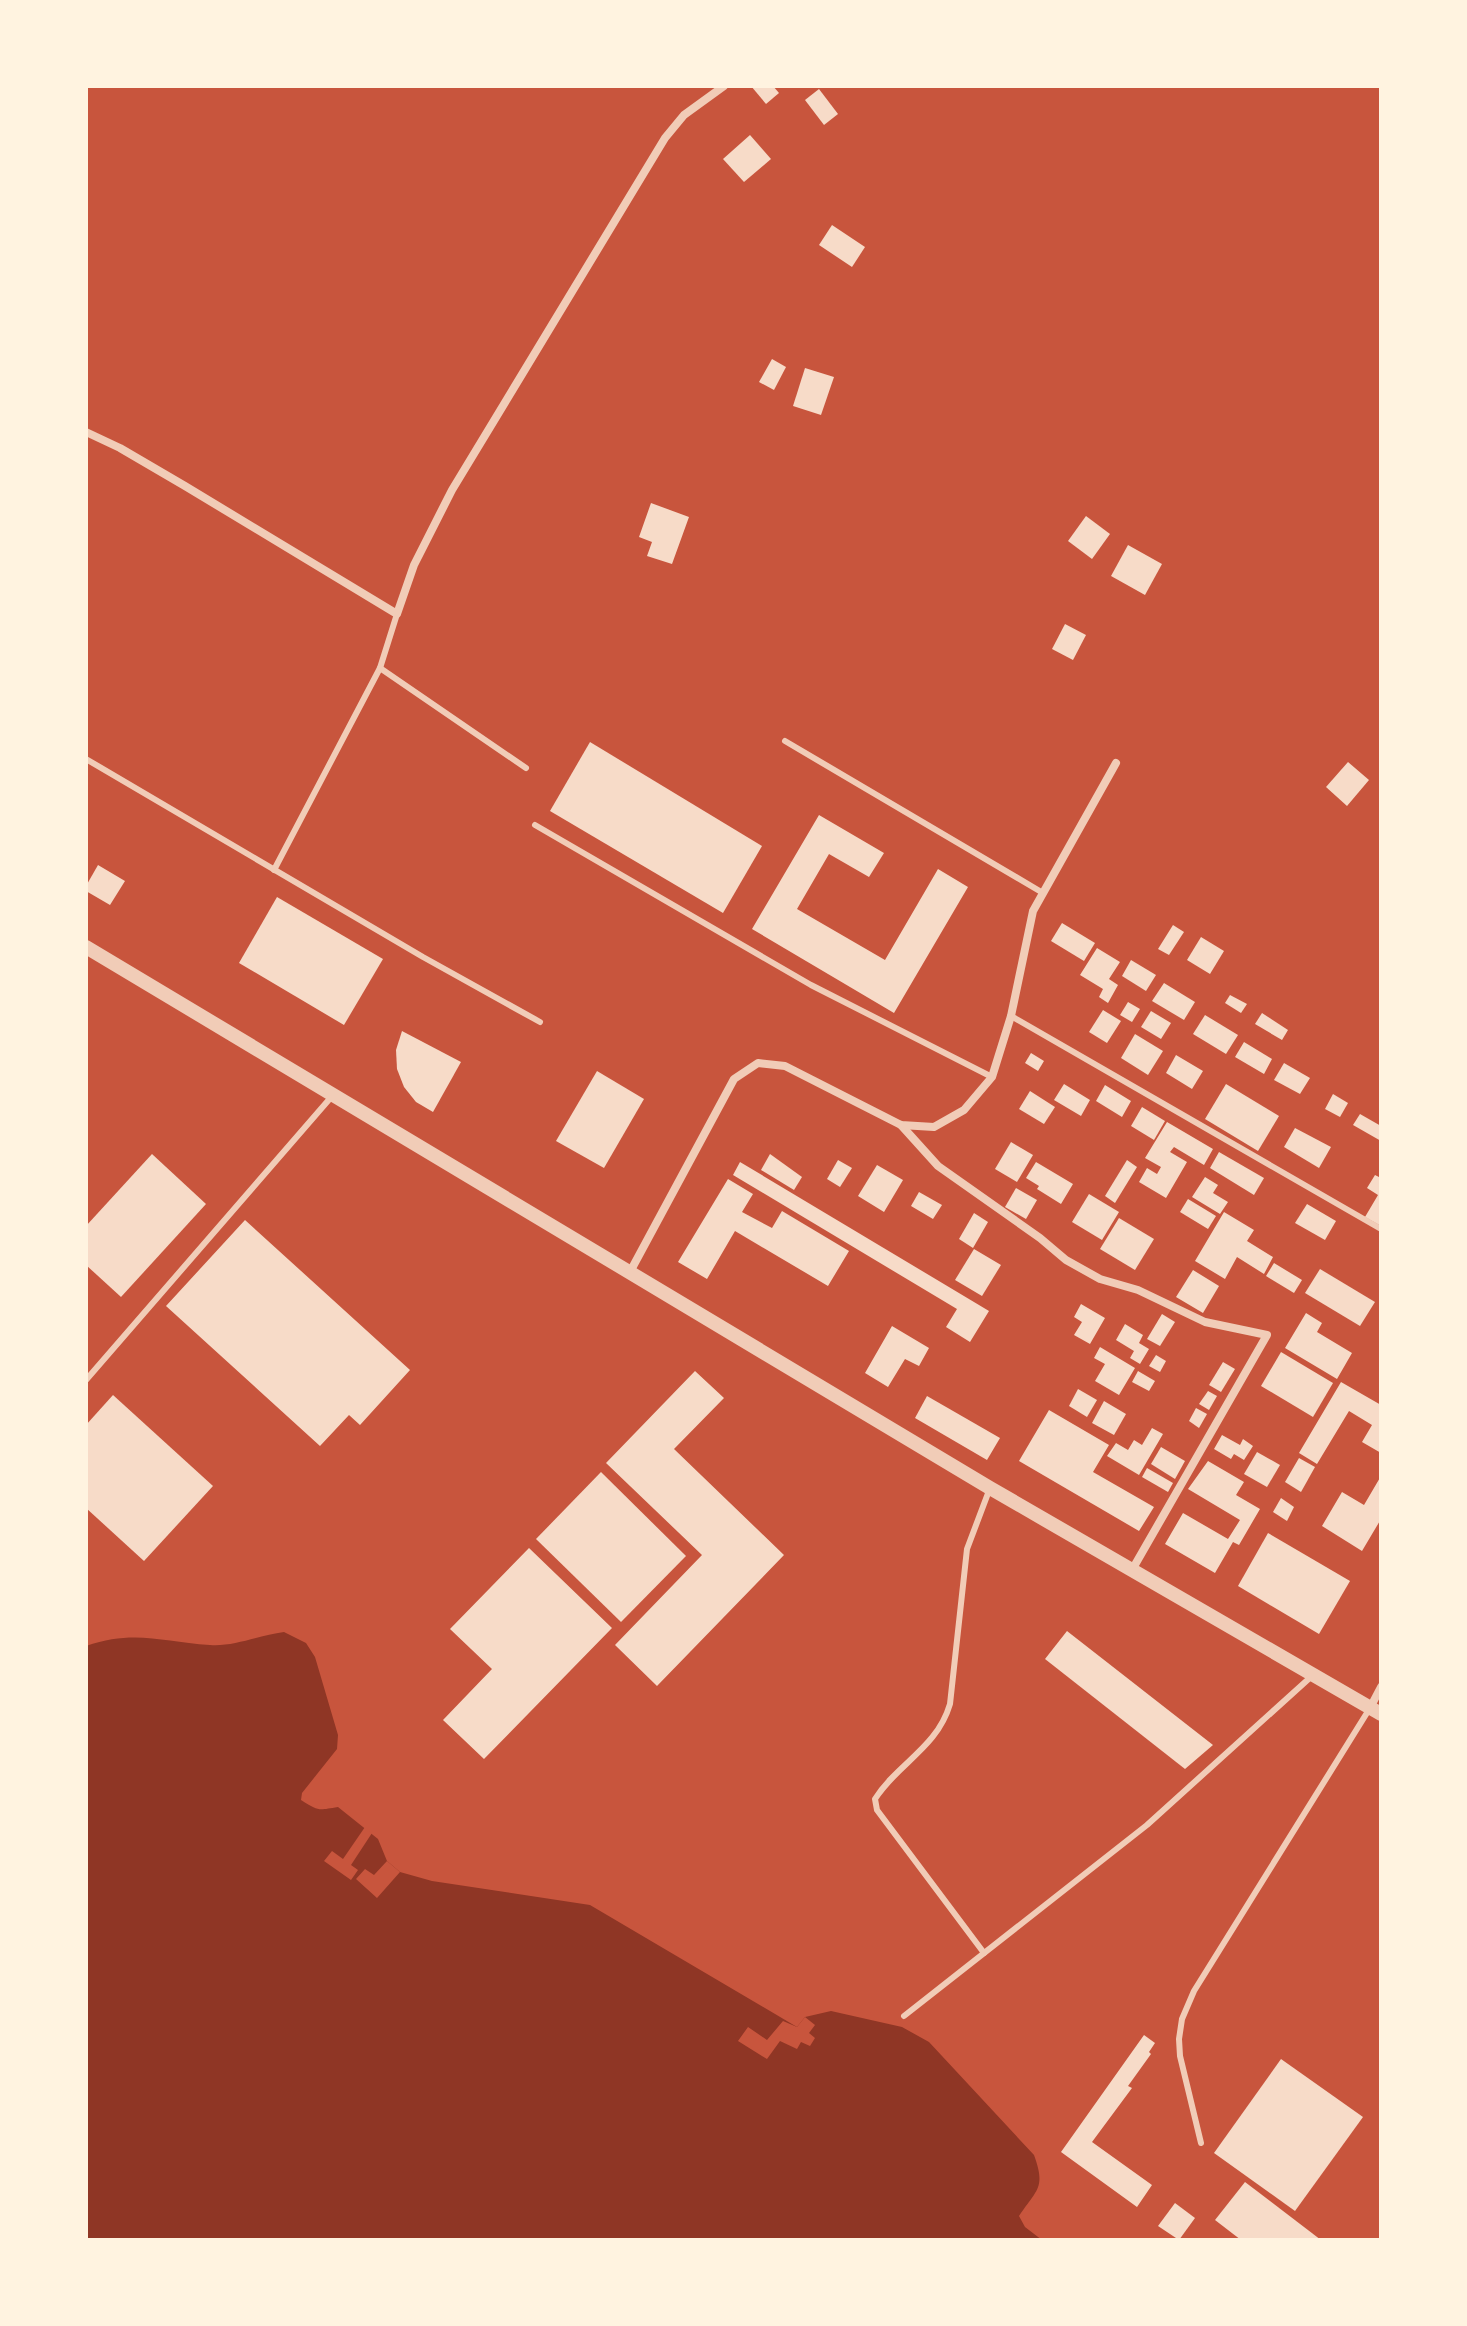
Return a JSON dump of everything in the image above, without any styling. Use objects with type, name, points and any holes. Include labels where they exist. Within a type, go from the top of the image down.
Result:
[{"type":"street","points":[[86,432],[185,486],[397,614],[414,565],[452,490],[665,138],[684,115],[724,86]]},
{"type":"street","points":[[901,1125],[934,1127],[964,1110],[992,1077],[1011,1016],[1033,911],[1116,763]]},
{"type":"street","points":[[86,947],[990,1488],[1376,1711],[1381,1687]]},
{"type":"street","points":[[630,1272],[734,1079],[758,1063],[785,1066],[901,1125],[938,1166],[1077,1266],[1100,1279],[1138,1290],[1205,1322],[1267,1335],[1132,1570]]},
{"type":"lane","points":[[274,870],[380,668],[397,614]]},
{"type":"lane","points":[[380,668],[526,768]]},
{"type":"lane","points":[[785,741],[1043,893]]},
{"type":"lane","points":[[86,759],[540,1022]]},
{"type":"lane","points":[[535,825],[811,985],[992,1077]]},
{"type":"lane","points":[[1011,1016],[1381,1229]]},
{"type":"lane","points":[[86,1380],[333,1095]]},
{"type":"lane","points":[[984,1953],[877,1810],[875,1799],[882,1787],[944,1722],[950,1704],[967,1549],[990,1488]]},
{"type":"lane","points":[[904,2016],[1147,1825],[1313,1675]]},
{"type":"lane","points":[[1201,2143],[1180,2056],[1182,2019],[1194,1991],[1376,1711]]},
{"type":"shaded area","points":[[284,1632],[306,1643],[315,1657],[338,1735],[337,1749],[302,1793],[301,1800],[319,1809],[338,1807],[378,1839],[387,1861],[400,1872],[432,1881],[590,1905],[797,2027],[805,2017],[831,2011],[902,2027],[929,2042],[1034,2155],[1038,2166],[1038,2188],[1019,2216],[1025,2227],[1042,2240],[86,2240],[86,1646],[134,1637],[219,1645]]},
{"type":"pier","points":[[365,1827],[372,1833],[351,1865],[358,1870],[351,1880],[324,1861],[332,1851],[343,1859]]},
{"type":"pier","points":[[387,1861],[400,1872],[377,1898],[356,1879],[365,1869],[374,1875]]},
{"type":"pier","points":[[805,2017],[815,2025],[809,2033],[815,2038],[810,2046],[801,2042],[797,2049],[780,2041],[767,2059],[738,2041],[748,2027],[767,2040],[783,2021],[797,2027]]},
{"type":"building","points":[[751,86],[773,86],[779,93],[766,104]]},
{"type":"building","points":[[819,89],[838,114],[824,125],[805,100]]},
{"type":"building","points":[[750,135],[771,159],[744,182],[723,159]]},
{"type":"building","points":[[832,225],[865,247],[852,267],[819,245]]},
{"type":"building","points":[[772,359],[786,367],[774,390],[759,382]]},
{"type":"building","points":[[805,368],[834,377],[821,415],[793,406]]},
{"type":"building","points":[[651,503],[689,517],[672,564],[647,556],[652,542],[639,537]]},
{"type":"building","points":[[1086,516],[1110,534],[1092,559],[1068,541]]},
{"type":"building","points":[[1128,545],[1162,564],[1145,595],[1111,576]]},
{"type":"building","points":[[1065,624],[1086,635],[1073,660],[1052,649]]},
{"type":"building","points":[[590,742],[762,846],[723,913],[550,811]]},
{"type":"building","points":[[1348,762],[1369,780],[1347,806],[1326,787]]},
{"type":"building","points":[[819,815],[884,853],[869,877],[829,854],[797,909],[885,960],[938,869],[968,887],[894,1013],[752,929]]},
{"type":"building","points":[[98,865],[125,881],[110,905],[86,891]]},
{"type":"building","points":[[277,897],[383,959],[344,1025],[239,963]]},
{"type":"building","points":[[1062,923],[1095,943],[1084,961],[1051,941]]},
{"type":"building","points":[[1173,925],[1184,932],[1169,955],[1158,949]]},
{"type":"building","points":[[1201,937],[1224,951],[1210,974],[1187,960]]},
{"type":"building","points":[[1097,948],[1120,962],[1109,979],[1118,985],[1108,1003],[1099,997],[1103,989],[1080,975]]},
{"type":"building","points":[[1131,960],[1156,975],[1146,991],[1122,976]]},
{"type":"building","points":[[1164,983],[1195,1002],[1184,1020],[1152,1001]]},
{"type":"building","points":[[1230,995],[1247,1004],[1241,1013],[1225,1003]]},
{"type":"building","points":[[1128,1002],[1140,1009],[1132,1022],[1120,1015]]},
{"type":"building","points":[[1103,1010],[1121,1021],[1107,1043],[1089,1032]]},
{"type":"building","points":[[1151,1011],[1171,1023],[1161,1039],[1141,1027]]},
{"type":"building","points":[[1262,1013],[1288,1030],[1282,1040],[1255,1024]]},
{"type":"building","points":[[1205,1015],[1238,1035],[1226,1054],[1193,1034]]},
{"type":"building","points":[[402,1031],[461,1062],[433,1112],[416,1102],[404,1087],[397,1069],[396,1050]]},
{"type":"building","points":[[1135,1034],[1163,1051],[1148,1075],[1121,1058]]},
{"type":"building","points":[[1244,1042],[1272,1059],[1264,1074],[1235,1057]]},
{"type":"building","points":[[1031,1053],[1044,1061],[1038,1071],[1025,1063]]},
{"type":"building","points":[[1176,1055],[1203,1071],[1192,1089],[1166,1073]]},
{"type":"building","points":[[1284,1063],[1310,1078],[1300,1094],[1274,1080]]},
{"type":"building","points":[[597,1071],[644,1099],[604,1168],[556,1141]]},
{"type":"building","points":[[1064,1084],[1090,1100],[1081,1116],[1054,1100]]},
{"type":"building","points":[[1226,1084],[1279,1116],[1258,1151],[1205,1119]]},
{"type":"building","points":[[1105,1085],[1131,1101],[1122,1117],[1096,1101]]},
{"type":"building","points":[[1030,1091],[1055,1107],[1044,1124],[1019,1109]]},
{"type":"building","points":[[1333,1094],[1348,1103],[1340,1117],[1325,1109]]},
{"type":"building","points":[[1142,1107],[1165,1121],[1154,1140],[1131,1126]]},
{"type":"building","points":[[1360,1114],[1381,1126],[1381,1141],[1353,1125]]},
{"type":"building","points":[[1167,1122],[1213,1149],[1204,1165],[1174,1147],[1170,1152],[1187,1162],[1166,1198],[1139,1182],[1147,1168],[1157,1174],[1161,1167],[1145,1158]]},
{"type":"building","points":[[1295,1128],[1331,1147],[1319,1168],[1284,1147]]},
{"type":"building","points":[[1011,1142],[1033,1155],[1017,1182],[995,1169]]},
{"type":"building","points":[[1219,1152],[1264,1178],[1254,1195],[1210,1168]]},
{"type":"building","points":[[152,1154],[206,1204],[121,1297],[86,1265],[86,1226]]},
{"type":"building","points":[[770,1154],[802,1177],[794,1190],[761,1170]]},
{"type":"building","points":[[838,1160],[852,1168],[840,1187],[827,1179]]},
{"type":"building","points":[[1127,1160],[1137,1167],[1115,1203],[1105,1196]]},
{"type":"building","points":[[740,1162],[989,1311],[970,1342],[946,1327],[957,1309],[733,1175]]},
{"type":"building","points":[[1036,1162],[1073,1184],[1061,1204],[1026,1178]]},
{"type":"building","points":[[877,1165],[903,1180],[884,1212],[858,1196]]},
{"type":"building","points":[[1375,1175],[1381,1178],[1381,1226],[1365,1217],[1378,1195],[1367,1188]]},
{"type":"building","points":[[1205,1177],[1218,1185],[1213,1193],[1228,1202],[1220,1214],[1192,1197]]},
{"type":"building","points":[[728,1179],[753,1194],[742,1212],[772,1228],[782,1211],[849,1251],[828,1286],[735,1231],[707,1279],[678,1262]]},
{"type":"building","points":[[1016,1188],[1037,1200],[1026,1219],[1005,1207]]},
{"type":"building","points":[[919,1192],[942,1205],[933,1219],[911,1206]]},
{"type":"building","points":[[1089,1194],[1119,1212],[1102,1240],[1072,1222]]},
{"type":"building","points":[[1188,1199],[1216,1216],[1208,1229],[1180,1212]]},
{"type":"building","points":[[1307,1204],[1336,1221],[1325,1240],[1295,1223]]},
{"type":"building","points":[[1224,1212],[1254,1230],[1247,1241],[1273,1257],[1264,1274],[1237,1257],[1225,1279],[1195,1261]]},
{"type":"building","points":[[974,1213],[988,1222],[973,1248],[959,1239]]},
{"type":"building","points":[[1119,1218],[1154,1239],[1135,1270],[1100,1249]]},
{"type":"building","points":[[245,1220],[410,1370],[360,1425],[349,1415],[320,1446],[166,1306]]},
{"type":"building","points":[[974,1249],[1001,1265],[982,1296],[955,1280]]},
{"type":"building","points":[[1274,1263],[1302,1280],[1294,1293],[1266,1276]]},
{"type":"building","points":[[1320,1269],[1375,1302],[1360,1326],[1305,1293]]},
{"type":"building","points":[[1193,1270],[1219,1286],[1203,1313],[1176,1297]]},
{"type":"building","points":[[1081,1304],[1105,1318],[1090,1344],[1074,1335],[1082,1322],[1074,1317]]},
{"type":"building","points":[[1306,1313],[1322,1323],[1317,1332],[1352,1353],[1337,1379],[1285,1348]]},
{"type":"building","points":[[1162,1314],[1175,1322],[1160,1346],[1147,1339]]},
{"type":"building","points":[[1125,1324],[1143,1335],[1139,1343],[1149,1349],[1140,1364],[1130,1358],[1134,1351],[1116,1340]]},
{"type":"building","points":[[892,1326],[929,1348],[919,1366],[905,1359],[888,1387],[865,1373]]},
{"type":"building","points":[[1100,1347],[1135,1368],[1119,1395],[1095,1381],[1105,1364],[1094,1358]]},
{"type":"building","points":[[1281,1352],[1333,1383],[1313,1417],[1261,1386]]},
{"type":"building","points":[[1156,1355],[1166,1361],[1160,1372],[1149,1366]]},
{"type":"building","points":[[1223,1362],[1235,1369],[1221,1392],[1209,1385]]},
{"type":"building","points":[[695,1371],[724,1398],[674,1449],[784,1555],[657,1686],[615,1645],[702,1555],[606,1463]]},
{"type":"building","points":[[1138,1371],[1155,1381],[1149,1391],[1132,1382]]},
{"type":"building","points":[[1341,1382],[1381,1405],[1381,1453],[1362,1442],[1372,1425],[1349,1411],[1317,1464],[1299,1453]]},
{"type":"building","points":[[1078,1389],[1097,1400],[1087,1417],[1069,1406]]},
{"type":"building","points":[[1208,1391],[1217,1396],[1209,1410],[1199,1404]]},
{"type":"building","points":[[113,1395],[213,1486],[144,1561],[86,1508],[86,1425]]},
{"type":"building","points":[[927,1396],[1000,1438],[987,1460],[915,1418]]},
{"type":"building","points":[[1104,1401],[1126,1414],[1114,1435],[1092,1423]]},
{"type":"building","points":[[1196,1408],[1207,1414],[1199,1428],[1189,1421]]},
{"type":"building","points":[[1049,1410],[1109,1445],[1093,1472],[1154,1507],[1139,1531],[1019,1461]]},
{"type":"building","points":[[1152,1428],[1163,1434],[1139,1475],[1107,1456],[1116,1443],[1128,1450],[1134,1440],[1142,1445]]},
{"type":"building","points":[[1222,1435],[1240,1445],[1243,1439],[1253,1446],[1244,1460],[1234,1454],[1231,1459],[1214,1449]]},
{"type":"building","points":[[1161,1447],[1185,1461],[1175,1479],[1151,1464]]},
{"type":"building","points":[[1257,1452],[1280,1465],[1267,1487],[1244,1474]]},
{"type":"building","points":[[1299,1458],[1315,1467],[1301,1492],[1285,1482]]},
{"type":"building","points":[[1208,1461],[1244,1482],[1236,1495],[1260,1509],[1239,1545],[1233,1542],[1215,1573],[1165,1544],[1183,1513],[1228,1539],[1240,1520],[1188,1489]]},
{"type":"building","points":[[1147,1468],[1173,1483],[1168,1492],[1142,1477]]},
{"type":"building","points":[[601,1472],[686,1556],[621,1622],[536,1539]]},
{"type":"building","points":[[1381,1476],[1381,1519],[1362,1551],[1322,1526],[1342,1492],[1364,1505]]},
{"type":"building","points":[[1281,1498],[1294,1507],[1287,1521],[1273,1512]]},
{"type":"building","points":[[1268,1533],[1350,1581],[1319,1634],[1238,1586]]},
{"type":"building","points":[[529,1548],[612,1628],[484,1759],[443,1720],[492,1669],[450,1629]]},
{"type":"building","points":[[1067,1631],[1213,1745],[1185,1769],[1045,1659]]},
{"type":"building","points":[[1144,2035],[1155,2043],[1149,2052],[1151,2054],[1128,2086],[1132,2088],[1092,2142],[1152,2185],[1137,2207],[1061,2152]]},
{"type":"building","points":[[1281,2059],[1363,2117],[1295,2211],[1214,2153]]},
{"type":"building","points":[[1245,2182],[1321,2240],[1241,2240],[1215,2220]]},
{"type":"building","points":[[1175,2203],[1195,2218],[1179,2240],[1158,2226]]}]
